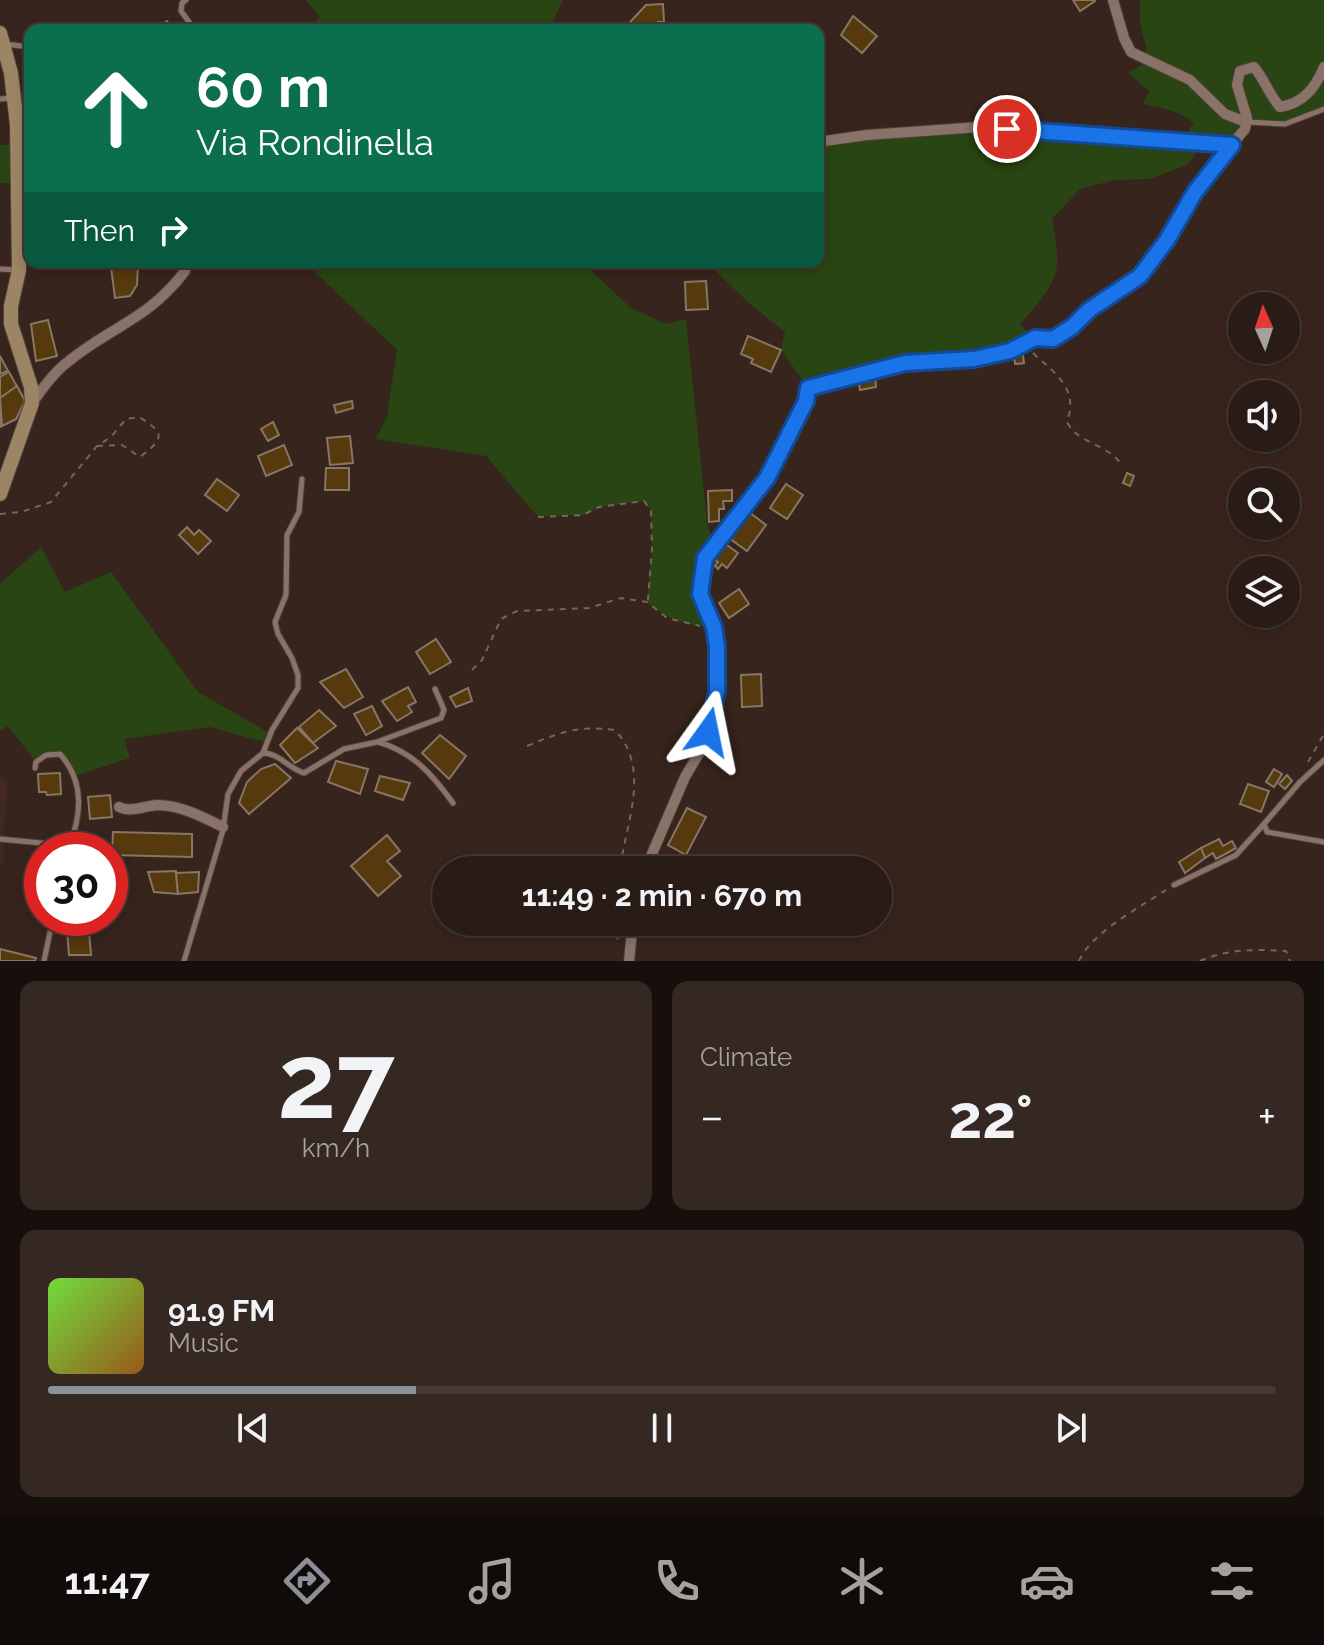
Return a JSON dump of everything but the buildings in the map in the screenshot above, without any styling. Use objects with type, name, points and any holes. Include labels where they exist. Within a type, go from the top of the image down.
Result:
[{"type":"street","points":[[1113,0],[1131,52],[1190,80],[1225,114],[1246,122]]},
{"type":"street","points":[[2,39],[15,104],[19,270],[11,306],[11,324],[31,387],[32,403]]},
{"type":"street","points":[[651,856],[685,777],[701,750],[717,691],[714,627],[700,594],[705,558],[767,478],[806,401],[808,388],[905,363],[974,359],[1010,351],[1035,338],[1053,339],[1140,276],[1167,240],[1195,192],[1245,129],[1243,100],[1237,85],[1240,71],[1254,67],[1261,75],[1268,94],[1280,107],[1293,105],[1306,97],[1318,82],[1324,67]]},
{"type":"street","points":[[824,141],[891,132],[980,127],[1232,145]]},
{"type":"street","points":[[0,494],[32,403],[46,384],[69,361],[145,313],[168,293],[185,271]]},
{"type":"street","points":[[119,807],[126,810],[158,805],[186,810],[223,827]]},
{"type":"street","points":[[629,961],[632,936]]},
{"type":"lane","points":[[186,0],[182,3],[181,11],[191,24]]},
{"type":"lane","points":[[2,39],[24,45]]},
{"type":"lane","points":[[1246,122],[1285,124],[1324,109]]},
{"type":"lane","points":[[185,271],[188,268]]},
{"type":"lane","points":[[0,269],[19,270]]},
{"type":"lane","points":[[184,961],[223,827],[228,794],[241,771],[263,753],[272,730],[298,688],[298,675],[275,622],[286,595],[287,535],[299,512],[302,479]]},
{"type":"lane","points":[[263,753],[273,753],[304,773],[344,749],[377,742],[441,718],[444,710],[435,689]]},
{"type":"lane","points":[[377,742],[399,748],[418,761],[453,803]]},
{"type":"lane","points":[[35,768],[36,762],[46,755],[60,754],[70,765],[77,783],[80,805],[75,832]]},
{"type":"lane","points":[[1174,885],[1236,855],[1300,782],[1324,760]]},
{"type":"lane","points":[[1264,824],[1267,832],[1324,842]]},
{"type":"lane","points":[[0,839],[24,841]]},
{"type":"lane","points":[[44,961],[49,936]]},
{"type":"path","points":[[1023,344],[1058,375],[1070,394],[1073,406],[1067,422],[1073,433],[1117,456],[1122,466]]},
{"type":"path","points":[[0,514],[21,512],[51,502],[97,446],[111,437],[126,419],[139,417],[157,428],[159,433],[155,445],[140,457],[122,445],[97,446]]},
{"type":"path","points":[[538,517],[583,515],[599,507],[644,501],[651,511],[652,549],[647,602]]},
{"type":"path","points":[[472,670],[482,660],[501,619],[517,611],[589,608],[621,598],[647,602],[667,618],[690,625],[714,627]]},
{"type":"path","points":[[527,746],[560,732],[588,727],[615,730],[627,742],[633,767],[634,805],[623,856]]},
{"type":"path","points":[[1300,782],[1324,734]]},
{"type":"path","points":[[1079,961],[1083,950],[1103,933],[1174,885]]},
{"type":"path","points":[[617,936],[618,941],[631,944]]},
{"type":"path","points":[[1200,961],[1218,953],[1257,949],[1286,951],[1290,961]]},
{"type":"shaded area","points":[[0,776],[7,781],[7,803],[3,832],[4,863],[0,864]]},
{"type":"green space","points":[[306,0],[563,0],[552,24],[314,24],[320,17]]},
{"type":"green space","points":[[1140,0],[1324,0],[1324,109],[1285,124],[1246,122],[1232,145],[1202,145],[1187,165],[1150,179],[1115,180],[1080,189],[1052,219],[1057,254],[1054,277],[1020,325],[1035,338],[1010,351],[905,363],[808,388],[781,350],[785,332],[712,268],[824,268],[824,141],[980,127],[1179,142],[1194,124],[1176,113],[1143,104],[1149,91],[1128,73],[1149,60],[1140,23]]},
{"type":"green space","points":[[0,145],[11,145],[10,183],[0,183]]},
{"type":"green space","points":[[310,268],[588,268],[631,308],[666,324],[686,319],[707,522],[713,544],[700,594],[714,627],[678,621],[647,602],[652,550],[651,511],[644,501],[599,507],[583,515],[538,517],[486,456],[376,439],[387,416],[397,350]]},
{"type":"green space","points":[[41,547],[65,592],[111,572],[198,692],[271,734],[267,743],[210,727],[124,739],[130,758],[74,776],[60,754],[46,755],[36,762],[8,726],[0,731],[0,584]]},
{"type":"route","points":[[708,732],[717,691],[717,647],[714,627],[700,594],[705,558],[767,478],[806,401],[808,388],[905,363],[974,359],[1010,351],[1035,338],[1053,339],[1140,276],[1167,240],[1195,192],[1232,145],[1007,129]]}]
